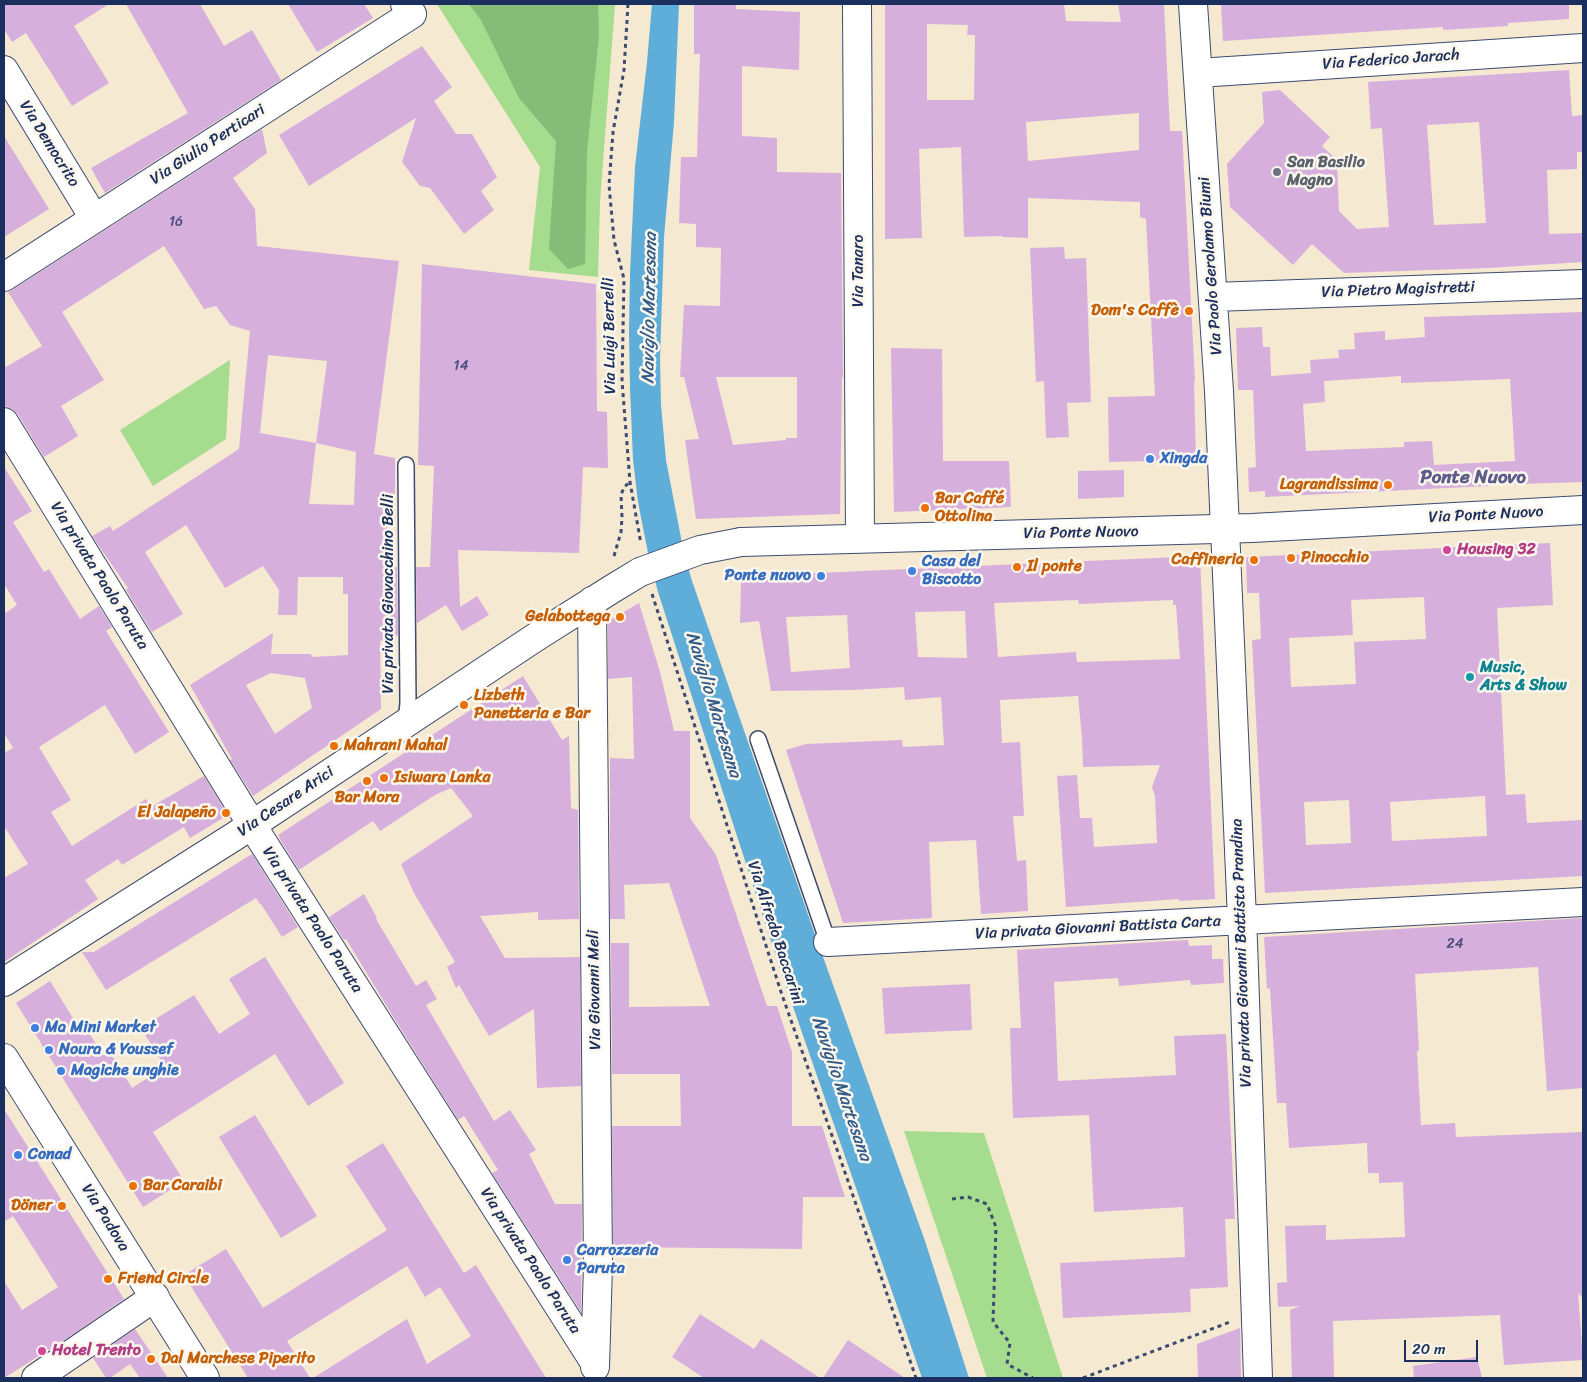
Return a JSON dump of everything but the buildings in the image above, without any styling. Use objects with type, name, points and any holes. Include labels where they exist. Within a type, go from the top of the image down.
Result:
[{"type":"street","name":"Via Tanaro","points":[[857,4],[860,538]]},
{"type":"street","name":"Via Paolo Gerolamo Biumi","points":[[1192,4],[1213,297],[1225,528]]},
{"type":"street","name":"Via Giulio Perticari","points":[[4,277],[409,9]]},
{"type":"street","name":"Via Federico Jarach","points":[[1198,72],[1583,48]]},
{"type":"street","name":"Via Democrito","points":[[4,70],[94,218]]},
{"type":"street","name":"Via Pietro Magistretti","points":[[1213,297],[1583,284]]},
{"type":"street","name":"Via privata Paolo Paruta","points":[[4,422],[252,824],[595,1371]]},
{"type":"street","name":"Via Ponte Nuovo","points":[[602,595],[640,572],[659,564],[700,550],[741,542],[1225,528],[1583,510]]},
{"type":"street","name":"Via privata Giovanni Battista Prandina","points":[[1225,528],[1258,1378]]},
{"type":"street","name":"Via Cesare Arici","points":[[4,982],[252,824],[602,595]]},
{"type":"street","name":"Via Giovanni Meli","points":[[595,1371],[598,1265],[602,595]]},
{"type":"street","name":"Via privata Giovanni Battista Carta","points":[[828,942],[1583,902]]},
{"type":"street","name":"Via Padova","points":[[4,1058],[205,1378]]},
{"type":"street","points":[[36,1378],[155,1297]]},
{"type":"lane","name":"Via privata Giovacchino Belli","points":[[406,465],[408,693],[406,722]]},
{"type":"lane","name":"Via privata Giovanni Battista Carta","points":[[758,739],[828,942]]},
{"type":"path","name":"Via Luigi Bertelli","points":[[628,4],[624,70],[613,132],[609,185],[614,240],[624,279],[622,381],[630,482],[641,545]]},
{"type":"path","points":[[611,560],[621,532],[621,495],[624,487],[630,482]]},
{"type":"path","name":"Via Alfredo Baccarini","points":[[652,591],[782,995],[916,1378]]},
{"type":"path","points":[[952,1199],[968,1197],[986,1204],[996,1227],[993,1322],[1010,1343],[1007,1364],[1033,1378]]},
{"type":"path","points":[[1083,1378],[1256,1312]]},
{"type":"green space","points":[[437,4],[615,4],[600,202],[598,277],[529,270],[540,167]]},
{"type":"green space","points":[[469,4],[598,4],[599,36],[587,151],[585,264],[568,269],[549,249],[556,141],[519,98],[481,20]]},
{"type":"green space","points":[[230,360],[226,439],[153,486],[120,430]]},
{"type":"green space","points":[[904,1131],[984,1133],[1063,1378],[987,1378]]},
{"type":"water","name":"Naviglio Martesana","points":[[652,4],[679,4],[674,122],[664,237],[660,359],[661,405],[666,460],[682,543],[691,578],[813,929],[925,1241],[969,1378],[922,1378],[782,975],[658,592],[648,553],[638,502],[633,460],[629,333],[635,167]]},
{"type":"place","name":"San Basilio Magno","points":[[1277,172]]},
{"type":"place","name":"Dom's Caffè","points":[[1189,311]]},
{"type":"place","name":"Xingda","points":[[1150,459]]},
{"type":"place","name":"Lagrandissima","points":[[1388,485]]},
{"type":"place","name":"Bar Caffé Ottolina","points":[[925,508]]},
{"type":"place","name":"Housing 32","points":[[1447,550]]},
{"type":"place","name":"Pinocchio","points":[[1291,558]]},
{"type":"place","name":"Caffineria","points":[[1254,560]]},
{"type":"place","name":"Il ponte","points":[[1017,567]]},
{"type":"place","name":"Casa del Biscotto","points":[[912,571]]},
{"type":"place","name":"Ponte nuovo","points":[[821,576]]},
{"type":"place","name":"Gelabottega","points":[[620,617]]},
{"type":"place","name":"Music, Arts & Show","points":[[1470,677]]},
{"type":"place","name":"Lizbeth Panetteria e Bar","points":[[464,705]]},
{"type":"place","name":"Mahrani Mahal","points":[[334,746]]},
{"type":"place","name":"Isiwara Lanka","points":[[384,778]]},
{"type":"place","name":"Bar Mora","points":[[367,781]]},
{"type":"place","name":"El Jalapeño","points":[[226,813]]},
{"type":"place","name":"Ma Mini Market","points":[[35,1028]]},
{"type":"place","name":"Noura & Youssef","points":[[49,1050]]},
{"type":"place","name":"Magiche unghie","points":[[61,1071]]},
{"type":"place","name":"Conad","points":[[18,1155]]},
{"type":"place","name":"Bar Caraibi","points":[[133,1186]]},
{"type":"place","name":"Döner","points":[[62,1206]]},
{"type":"place","name":"Carrozzeria Paruta","points":[[567,1260]]},
{"type":"place","name":"Friend Circle","points":[[108,1279]]},
{"type":"place","name":"Hotel Trento","points":[[42,1351]]},
{"type":"place","name":"Dal Marchese Piperito","points":[[151,1359]]},
{"type":"district","name":"Ponte Nuovo","points":[[1473,478]]}]
